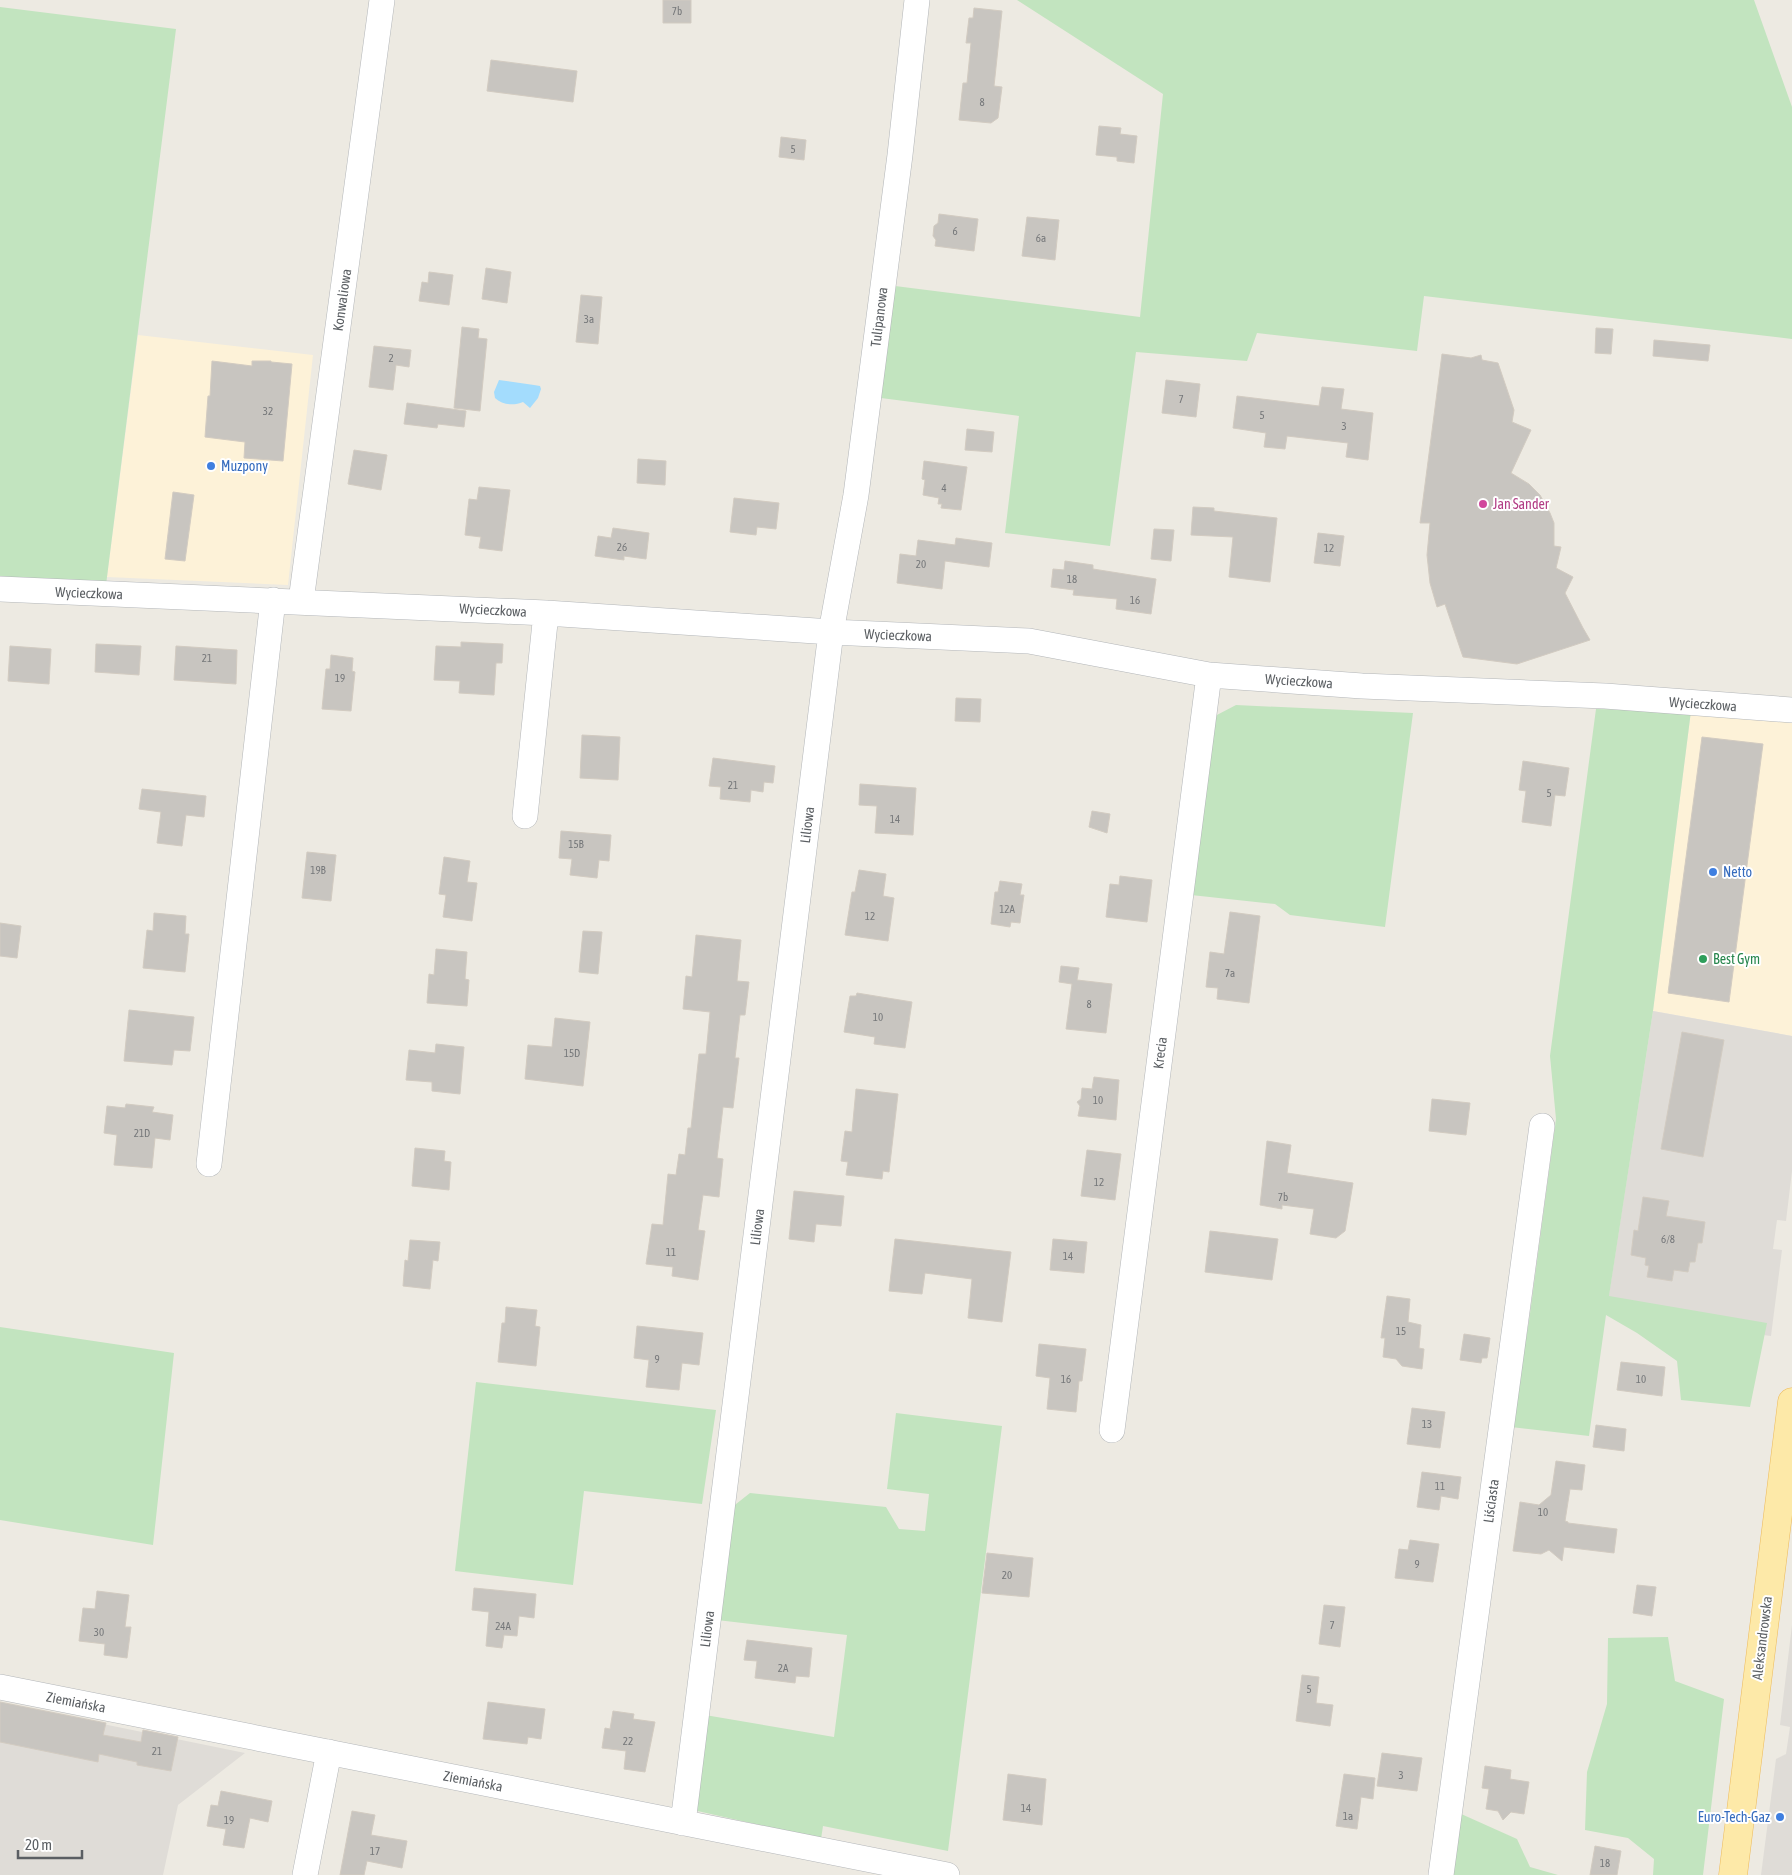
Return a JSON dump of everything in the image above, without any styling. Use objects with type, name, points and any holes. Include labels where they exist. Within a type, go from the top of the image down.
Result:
[{"type":"main road","name":"Aleksandrowska","points":[[1733,1875],[1792,1402]]},
{"type":"street","name":"Konwaliowa","points":[[301,601],[382,0]]},
{"type":"street","name":"Tulipanowa","points":[[831,632],[856,495],[900,155],[917,0]]},
{"type":"street","name":"Wycieczkowa","points":[[0,589],[546,613],[831,632],[1028,641],[1209,675],[1362,686],[1605,696],[1792,710]]},
{"type":"street","points":[[209,1164],[274,600]]},
{"type":"street","points":[[525,816],[546,613]]},
{"type":"street","name":"Liliowa","points":[[683,1823],[831,632]]},
{"type":"street","name":"Krecia","points":[[1112,1430],[1209,675]]},
{"type":"street","name":"Liściasta","points":[[1441,1875],[1542,1126]]},
{"type":"street","name":"Ziemiańska","points":[[0,1687],[946,1875]]},
{"type":"street","points":[[305,1875],[329,1752]]},
{"type":"shaded area","name":"Muzpony","points":[[138,335],[313,355],[288,585],[107,577]]},
{"type":"shaded area","points":[[1691,711],[1792,722],[1792,1036],[1653,1011]]},
{"type":"shaded area","points":[[1653,1011],[1792,1036],[1792,1171],[1786,1221],[1777,1220],[1773,1249],[1782,1250],[1771,1336],[1606,1314]]},
{"type":"shaded area","name":"Euro-Tech-Gaz","points":[[1792,1625],[1792,1875],[1761,1875],[1776,1759],[1786,1754],[1790,1727],[1780,1725]]},
{"type":"shaded area","points":[[0,1703],[245,1753],[178,1805],[163,1875],[0,1875]]},
{"type":"green space","points":[[1017,0],[1754,0],[1792,107],[1792,339],[1424,296],[1417,351],[1257,333],[1247,361],[1136,352],[1110,546],[1005,533],[1019,416],[881,398],[895,286],[1140,317],[1163,94]]},
{"type":"green space","points":[[0,7],[176,29],[106,585],[0,578]]},
{"type":"green space","points":[[1236,705],[1413,713],[1385,927],[1290,915],[1275,904],[1191,895],[1215,716]]},
{"type":"green space","points":[[1596,709],[1691,711],[1653,1011],[1609,1296],[1767,1323],[1750,1407],[1681,1400],[1677,1361],[1637,1333],[1606,1315],[1589,1436],[1511,1427],[1529,1321],[1556,1119],[1550,1056]]},
{"type":"green space","points":[[0,1327],[174,1353],[153,1545],[0,1520]]},
{"type":"green space","points":[[476,1382],[716,1410],[702,1504],[584,1491],[573,1585],[455,1571]]},
{"type":"green space","points":[[896,1413],[1002,1426],[948,1851],[823,1826],[821,1839],[693,1810],[705,1715],[834,1737],[847,1635],[717,1620],[731,1508],[750,1493],[886,1507],[899,1529],[925,1531],[929,1494],[887,1489]]},
{"type":"green space","points":[[1668,1637],[1675,1681],[1724,1699],[1703,1875],[1653,1875],[1654,1859],[1628,1838],[1585,1830],[1587,1772],[1607,1704],[1608,1638]]},
{"type":"green space","points":[[1459,1813],[1517,1839],[1530,1867],[1558,1875],[1448,1875]]},
{"type":"water","points":[[499,380],[540,386],[538,398],[530,408],[523,402],[512,404],[498,400],[495,398],[494,392]]},
{"type":"building","points":[[663,0],[691,0],[691,23],[663,23]]},
{"type":"building","points":[[974,8],[1002,11],[994,86],[1002,87],[998,118],[991,123],[959,120],[963,83],[967,83],[971,43],[966,43],[969,18],[973,18]]},
{"type":"building","points":[[491,60],[577,71],[573,102],[487,91]]},
{"type":"building","points":[[1099,126],[1121,128],[1120,134],[1137,136],[1134,163],[1117,161],[1117,157],[1096,155]]},
{"type":"building","points":[[781,137],[806,140],[804,160],[779,157]]},
{"type":"building","points":[[939,214],[978,219],[974,251],[935,246],[934,226],[938,223]]},
{"type":"building","points":[[1027,217],[1059,220],[1055,260],[1022,256]]},
{"type":"building","points":[[486,268],[511,272],[507,303],[482,299]]},
{"type":"building","points":[[429,272],[453,275],[449,305],[419,301],[422,282],[428,283]]},
{"type":"building","points":[[581,295],[602,297],[598,344],[576,342]]},
{"type":"building","points":[[462,327],[479,329],[478,338],[487,339],[480,411],[454,408]]},
{"type":"building","points":[[1596,328],[1613,329],[1611,354],[1595,353]]},
{"type":"building","points":[[1654,340],[1710,345],[1708,361],[1653,356]]},
{"type":"building","points":[[374,346],[411,350],[409,367],[396,365],[393,390],[369,387]]},
{"type":"building","name":"Jan Sander","points":[[1442,354],[1471,358],[1481,355],[1482,360],[1498,363],[1514,410],[1512,422],[1531,430],[1511,473],[1529,484],[1540,495],[1550,513],[1554,523],[1554,546],[1561,547],[1556,568],[1573,577],[1565,593],[1590,640],[1517,664],[1463,657],[1445,604],[1437,607],[1430,583],[1427,555],[1430,523],[1420,523]]},
{"type":"building","points":[[212,361],[252,366],[252,361],[292,364],[283,461],[244,458],[245,442],[205,437]]},
{"type":"building","points":[[1166,380],[1200,384],[1196,417],[1162,413]]},
{"type":"building","points":[[1322,387],[1344,389],[1341,409],[1373,413],[1368,460],[1346,457],[1348,443],[1287,436],[1285,449],[1264,447],[1266,433],[1233,428],[1237,396],[1319,406]]},
{"type":"building","points":[[407,403],[466,411],[464,427],[438,424],[437,428],[404,424]]},
{"type":"building","points":[[967,429],[994,432],[992,452],[965,450]]},
{"type":"building","points":[[354,450],[387,455],[381,490],[348,484]]},
{"type":"building","points":[[638,459],[666,461],[665,485],[637,483]]},
{"type":"building","points":[[924,461],[967,467],[961,510],[941,508],[942,504],[938,504],[939,498],[923,495],[925,480],[922,479]]},
{"type":"building","points":[[479,487],[510,490],[502,551],[479,548],[481,537],[465,535],[469,499],[477,500]]},
{"type":"building","points":[[173,492],[194,495],[185,561],[165,559]]},
{"type":"building","points":[[734,498],[779,503],[776,529],[757,527],[756,535],[730,532]]},
{"type":"building","points":[[1193,507],[1214,508],[1214,511],[1277,518],[1270,582],[1229,577],[1233,537],[1191,535]]},
{"type":"building","points":[[613,528],[649,533],[646,559],[624,556],[624,560],[595,556],[598,536],[611,538]]},
{"type":"building","points":[[1154,529],[1174,530],[1171,561],[1151,559]]},
{"type":"building","points":[[1318,533],[1344,536],[1340,566],[1314,563]]},
{"type":"building","points":[[956,538],[992,543],[989,567],[945,561],[942,589],[897,583],[900,554],[916,556],[918,540],[955,545]]},
{"type":"building","points":[[1065,561],[1093,565],[1093,569],[1156,579],[1151,614],[1116,609],[1117,599],[1073,595],[1074,590],[1051,587],[1053,569],[1064,570]]},
{"type":"building","points":[[461,642],[503,644],[502,663],[496,663],[494,695],[459,693],[460,681],[434,680],[436,646],[461,647]]},
{"type":"building","points":[[96,644],[141,646],[139,675],[95,672]]},
{"type":"building","points":[[10,646],[51,649],[49,684],[8,681]]},
{"type":"building","points":[[176,646],[237,650],[236,684],[174,680]]},
{"type":"building","points":[[331,655],[353,658],[352,671],[355,672],[351,711],[322,709],[326,669],[330,669]]},
{"type":"building","points":[[956,698],[981,699],[980,722],[955,721]]},
{"type":"building","points":[[582,735],[620,737],[618,780],[580,778]]},
{"type":"building","points":[[1702,737],[1763,744],[1729,1002],[1668,993]]},
{"type":"building","points":[[713,758],[775,766],[773,783],[764,782],[763,792],[751,790],[750,802],[720,799],[721,787],[709,786]]},
{"type":"building","points":[[1523,761],[1569,768],[1565,796],[1555,795],[1551,826],[1522,822],[1526,791],[1519,790]]},
{"type":"building","points":[[860,784],[916,788],[913,835],[875,833],[877,806],[859,805]]},
{"type":"building","points":[[142,789],[206,796],[204,817],[186,815],[182,846],[157,843],[161,812],[139,809]]},
{"type":"building","points":[[1092,811],[1110,814],[1107,833],[1089,827]]},
{"type":"building","points":[[561,831],[611,835],[609,861],[599,860],[597,878],[570,875],[572,859],[559,858]]},
{"type":"building","points":[[307,852],[336,855],[331,901],[302,898]]},
{"type":"building","points":[[444,857],[470,861],[467,882],[477,883],[472,921],[443,917],[446,895],[439,894]]},
{"type":"building","points":[[859,870],[886,874],[883,896],[894,898],[888,941],[845,935],[852,892],[855,892]]},
{"type":"building","points":[[1120,876],[1152,880],[1147,922],[1106,917],[1110,884],[1119,885]]},
{"type":"building","points":[[1000,881],[1022,884],[1020,895],[1024,895],[1020,923],[1011,922],[1010,927],[991,924],[995,892],[998,892]]},
{"type":"building","points":[[1230,912],[1260,916],[1249,1003],[1217,999],[1218,988],[1206,987],[1210,952],[1224,954]]},
{"type":"building","points":[[154,913],[186,916],[185,934],[189,934],[185,972],[143,968],[147,930],[153,931]]},
{"type":"building","points":[[0,923],[21,926],[17,958],[0,956]]},
{"type":"building","points":[[583,931],[602,932],[598,974],[579,972]]},
{"type":"building","points":[[696,935],[741,940],[737,981],[749,982],[745,1015],[740,1015],[735,1058],[739,1058],[733,1108],[723,1107],[717,1158],[723,1159],[719,1197],[703,1195],[698,1230],[705,1231],[698,1280],[672,1276],[673,1267],[646,1264],[652,1224],[663,1225],[668,1174],[676,1175],[679,1154],[685,1155],[688,1128],[691,1128],[699,1054],[706,1054],[710,1012],[683,1009],[686,976],[692,977]]},
{"type":"building","points":[[436,949],[467,952],[465,979],[469,980],[467,1006],[427,1003],[429,974],[434,975]]},
{"type":"building","points":[[1061,966],[1079,968],[1077,980],[1112,984],[1106,1033],[1066,1029],[1072,984],[1059,982]]},
{"type":"building","points":[[857,993],[912,1002],[905,1048],[874,1044],[875,1037],[844,1032],[850,996],[856,996]]},
{"type":"building","points":[[129,1010],[194,1017],[190,1051],[174,1050],[172,1065],[124,1061]]},
{"type":"building","points":[[555,1018],[590,1022],[583,1086],[525,1079],[528,1045],[552,1047]]},
{"type":"building","points":[[1682,1032],[1724,1040],[1703,1157],[1661,1149]]},
{"type":"building","points":[[436,1044],[464,1047],[460,1094],[432,1091],[432,1082],[406,1080],[409,1050],[435,1053]]},
{"type":"building","points":[[1094,1077],[1119,1080],[1116,1120],[1078,1116],[1080,1106],[1077,1102],[1081,1099],[1082,1088],[1092,1089]]},
{"type":"building","points":[[856,1089],[898,1094],[889,1172],[883,1171],[882,1179],[846,1175],[848,1162],[841,1161],[845,1131],[852,1132]]},
{"type":"building","points":[[1432,1099],[1470,1103],[1466,1135],[1429,1131]]},
{"type":"building","points":[[126,1104],[154,1107],[152,1112],[173,1115],[170,1140],[155,1138],[152,1168],[114,1165],[117,1135],[104,1133],[107,1106],[125,1108]]},
{"type":"building","points":[[1267,1141],[1291,1145],[1287,1173],[1353,1183],[1345,1231],[1336,1238],[1310,1234],[1314,1209],[1282,1205],[1282,1209],[1260,1205]]},
{"type":"building","points":[[415,1148],[445,1151],[444,1161],[451,1162],[449,1190],[412,1186]]},
{"type":"building","points":[[1087,1150],[1121,1154],[1115,1200],[1081,1196]]},
{"type":"building","points":[[794,1191],[844,1196],[841,1226],[816,1224],[814,1242],[789,1239]]},
{"type":"building","points":[[1643,1197],[1669,1201],[1666,1216],[1705,1222],[1702,1243],[1698,1243],[1695,1262],[1690,1262],[1688,1272],[1674,1270],[1672,1281],[1647,1277],[1649,1266],[1645,1265],[1646,1258],[1631,1255],[1634,1230],[1638,1231]]},
{"type":"building","points":[[1210,1231],[1278,1239],[1272,1280],[1205,1272]]},
{"type":"building","points":[[895,1239],[1011,1252],[1002,1322],[968,1318],[972,1279],[925,1273],[922,1294],[889,1291]]},
{"type":"building","points":[[1053,1239],[1087,1242],[1084,1273],[1050,1270]]},
{"type":"building","points":[[410,1240],[440,1242],[438,1261],[433,1260],[430,1289],[403,1286],[405,1260],[408,1261]]},
{"type":"building","points":[[1387,1296],[1410,1299],[1408,1322],[1421,1325],[1419,1348],[1424,1349],[1422,1369],[1402,1366],[1396,1359],[1383,1357],[1385,1338],[1381,1338]]},
{"type":"building","points":[[506,1307],[537,1310],[535,1326],[540,1327],[536,1366],[498,1362],[502,1323],[505,1323]]},
{"type":"building","points":[[637,1326],[703,1333],[699,1365],[682,1363],[679,1390],[646,1387],[649,1360],[634,1358]]},
{"type":"building","points":[[1464,1334],[1490,1338],[1487,1358],[1482,1358],[1481,1363],[1460,1360]]},
{"type":"building","points":[[1039,1344],[1086,1349],[1082,1381],[1079,1381],[1076,1412],[1047,1409],[1050,1378],[1036,1376]]},
{"type":"building","points":[[1621,1362],[1665,1367],[1662,1396],[1617,1390]]},
{"type":"building","points":[[1412,1408],[1445,1412],[1440,1448],[1407,1444]]},
{"type":"building","points":[[1596,1425],[1626,1429],[1624,1451],[1593,1447]]},
{"type":"building","points":[[1556,1461],[1585,1465],[1582,1490],[1570,1489],[1565,1521],[1568,1523],[1617,1529],[1614,1553],[1564,1547],[1562,1561],[1549,1550],[1541,1554],[1513,1551],[1520,1502],[1539,1505],[1551,1495]]},
{"type":"building","points":[[1422,1472],[1461,1477],[1458,1499],[1441,1496],[1439,1510],[1417,1507]]},
{"type":"building","points":[[1410,1540],[1439,1544],[1433,1582],[1395,1578],[1399,1549],[1408,1550]]},
{"type":"building","points":[[987,1553],[1033,1558],[1029,1597],[982,1593]]},
{"type":"building","points":[[1637,1585],[1656,1587],[1652,1616],[1633,1613]]},
{"type":"building","points":[[474,1588],[536,1594],[534,1618],[519,1616],[517,1636],[504,1635],[502,1648],[486,1646],[489,1612],[472,1610]]},
{"type":"building","points":[[97,1591],[129,1595],[125,1627],[131,1627],[127,1658],[104,1655],[105,1644],[79,1641],[83,1608],[95,1609]]},
{"type":"building","points":[[1324,1605],[1345,1607],[1340,1647],[1319,1644]]},
{"type":"building","points":[[747,1640],[812,1648],[809,1677],[796,1676],[795,1683],[755,1678],[757,1661],[744,1660]]},
{"type":"building","points":[[1302,1675],[1319,1677],[1316,1703],[1333,1705],[1330,1726],[1296,1721]]},
{"type":"building","points":[[0,1702],[106,1723],[103,1735],[141,1742],[143,1730],[178,1737],[171,1771],[137,1765],[137,1762],[99,1754],[98,1762],[0,1742]]},
{"type":"building","points":[[488,1702],[545,1709],[541,1739],[528,1737],[527,1744],[483,1739]]},
{"type":"building","points":[[613,1711],[634,1714],[633,1719],[655,1722],[645,1772],[624,1769],[626,1751],[602,1748],[605,1728],[610,1729]]},
{"type":"building","points":[[1382,1753],[1422,1758],[1417,1791],[1377,1786]]},
{"type":"building","points":[[1485,1766],[1511,1770],[1510,1779],[1529,1782],[1524,1814],[1511,1812],[1503,1820],[1498,1811],[1486,1809],[1489,1789],[1482,1788]]},
{"type":"building","points":[[1008,1774],[1046,1779],[1042,1825],[1003,1820]]},
{"type":"building","points":[[1344,1774],[1375,1778],[1373,1799],[1361,1797],[1357,1829],[1336,1826]]},
{"type":"building","points":[[221,1791],[272,1801],[268,1822],[250,1818],[244,1848],[223,1845],[226,1829],[207,1826],[211,1805],[218,1806]]},
{"type":"building","points":[[352,1811],[375,1815],[371,1835],[407,1841],[402,1868],[367,1861],[364,1875],[340,1875]]},
{"type":"building","points":[[1595,1846],[1621,1851],[1617,1875],[1590,1875]]},
{"type":"place","name":"Muzpony","points":[[211,466]]},
{"type":"place","name":"Jan Sander","points":[[1483,504]]},
{"type":"place","name":"Netto","points":[[1713,872]]},
{"type":"place","name":"Best Gym","points":[[1703,959]]},
{"type":"place","name":"Euro-Tech-Gaz","points":[[1780,1817]]}]
